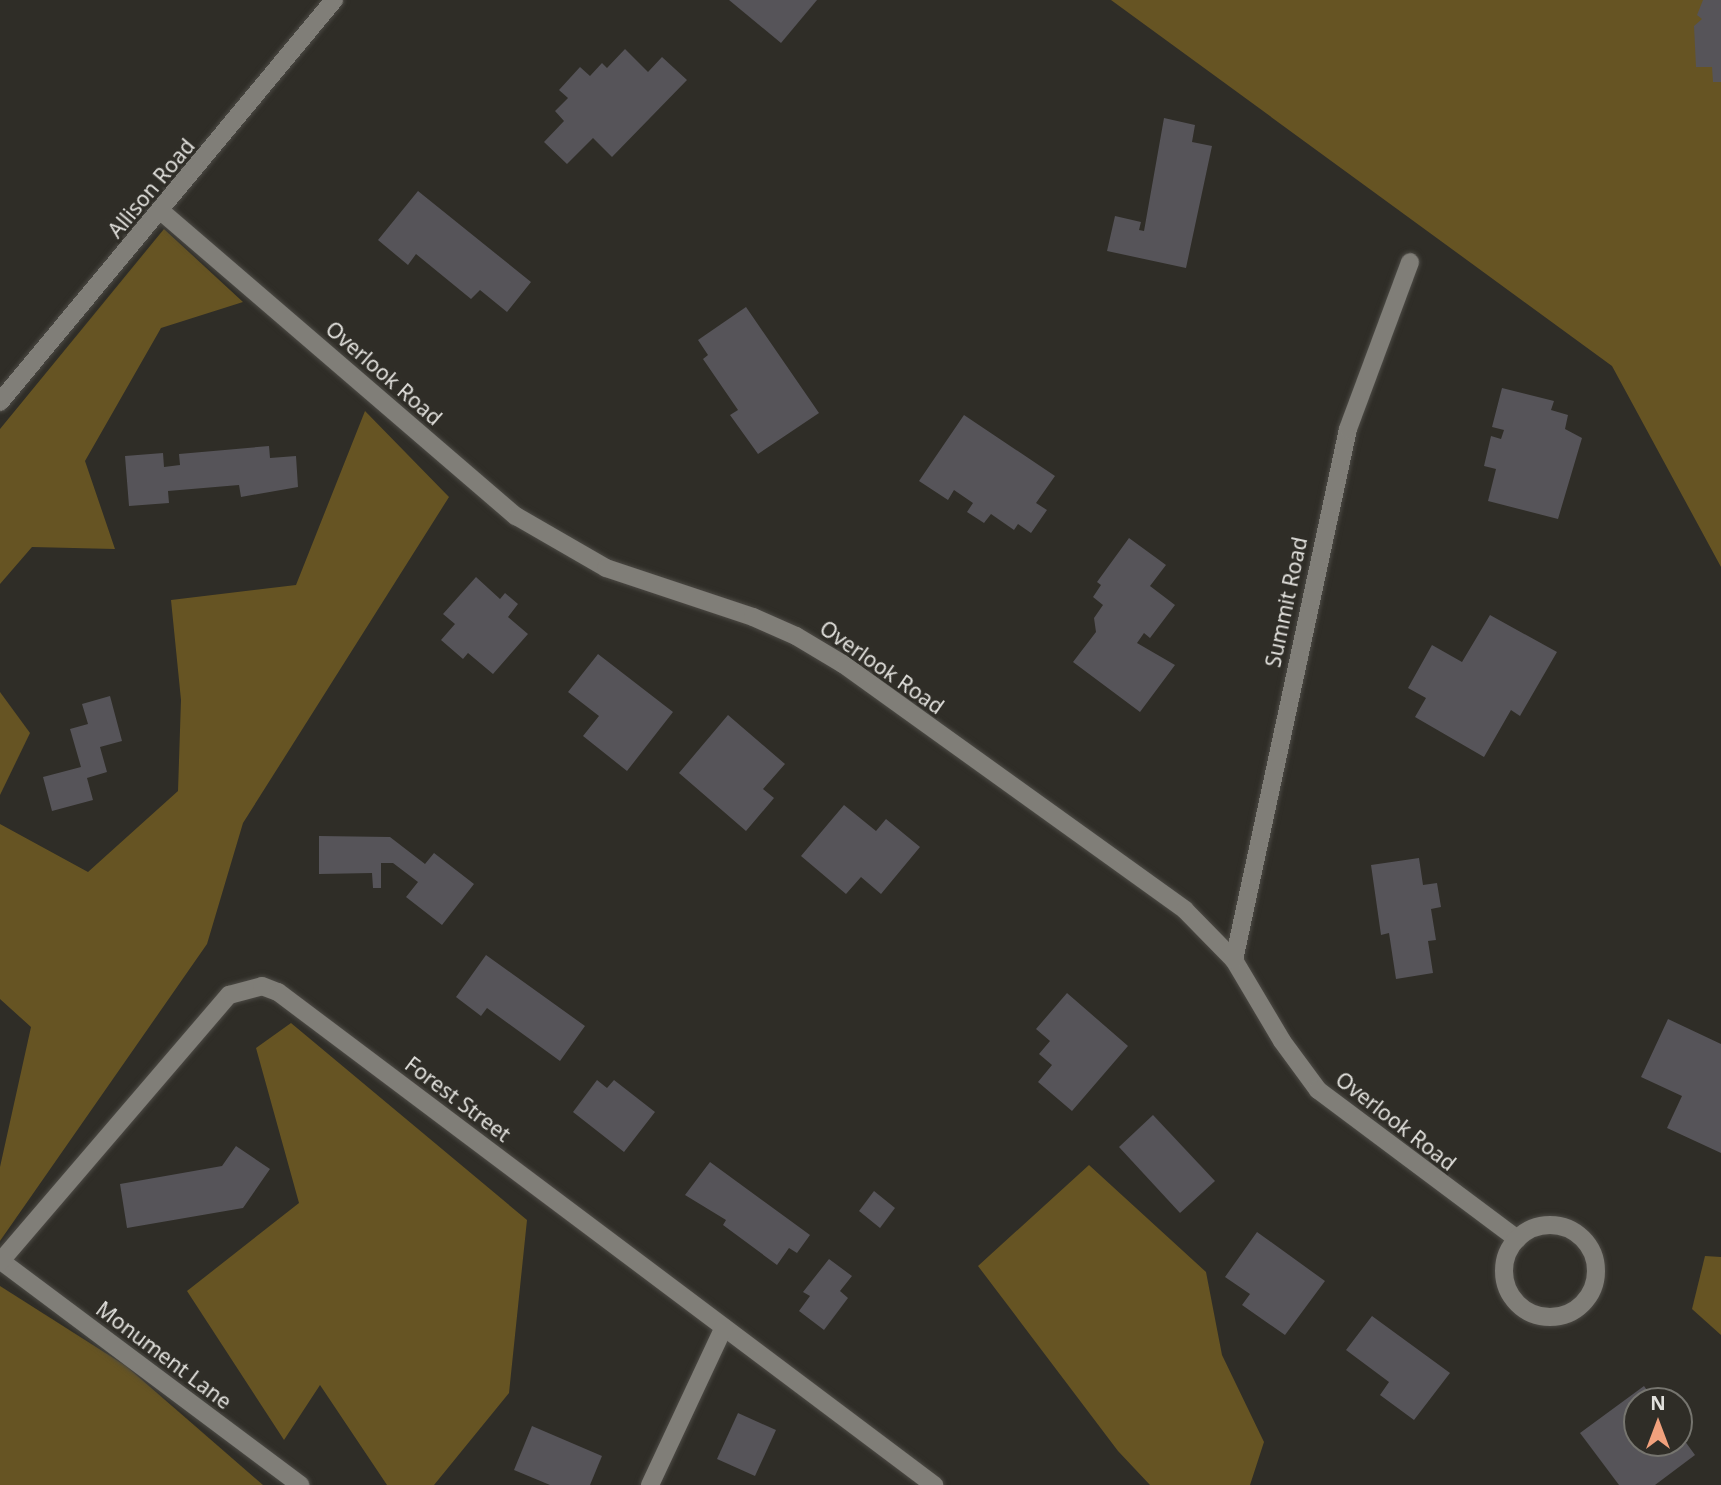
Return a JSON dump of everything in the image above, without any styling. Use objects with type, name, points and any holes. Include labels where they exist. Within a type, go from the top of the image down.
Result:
[{"type":"street","name":"Allison Road","points":[[0,402],[162,212],[334,0]]},
{"type":"street","name":"Overlook Road","points":[[162,212],[516,516],[606,568],[754,617],[843,664],[1185,910],[1234,960],[1282,1041],[1318,1090],[1517,1239]]},
{"type":"street","name":"Summit Road","points":[[1234,960],[1348,429],[1410,262]]},
{"type":"street","name":"Forest Street","points":[[0,1262],[229,995],[262,986],[278,992],[934,1485]]},
{"type":"street","points":[[1559,1226],[1586,1242],[1596,1270],[1586,1299],[1575,1310],[1554,1317],[1532,1314],[1520,1306],[1510,1294],[1504,1265],[1517,1239],[1529,1230],[1559,1226]]},
{"type":"street","name":"Monument Lane","points":[[0,1262],[300,1485]]},
{"type":"street","points":[[650,1485],[724,1327]]},
{"type":"shaded area","points":[[1111,0],[1721,0],[1721,567],[1612,366]]},
{"type":"shaded area","points":[[164,229],[243,302],[161,328],[85,461],[115,549],[32,547],[0,584],[0,429]]},
{"type":"shaded area","points":[[365,411],[449,497],[243,823],[207,944],[0,1241],[0,1167],[31,1027],[0,999],[0,824],[88,872],[178,791],[181,700],[171,600],[296,585]]},
{"type":"shaded area","points":[[0,692],[30,733],[0,795]]},
{"type":"shaded area","points":[[291,1023],[527,1220],[509,1393],[434,1485],[387,1485],[320,1385],[284,1440],[187,1291],[299,1203],[256,1048]]},
{"type":"shaded area","points":[[1089,1165],[1206,1272],[1222,1355],[1264,1442],[1250,1485],[1150,1485],[1118,1451],[978,1266]]},
{"type":"shaded area","points":[[1705,1256],[1721,1257],[1721,1335],[1692,1309]]},
{"type":"shaded area","points":[[0,1286],[126,1366],[263,1485],[0,1485]]},
{"type":"building","points":[[729,0],[817,0],[781,43]]},
{"type":"building","points":[[1703,0],[1721,0],[1721,82],[1713,82],[1712,67],[1696,67],[1694,26],[1702,19],[1697,15]]},
{"type":"building","points":[[625,49],[648,72],[662,57],[687,80],[612,157],[593,138],[567,164],[544,142],[564,121],[555,111],[568,98],[559,90],[580,67],[590,76],[602,63],[607,68]]},
{"type":"building","points":[[1164,118],[1195,125],[1192,142],[1212,146],[1186,268],[1107,251],[1115,216],[1141,222],[1139,230],[1144,231]]},
{"type":"building","points":[[418,191],[531,282],[507,312],[480,290],[471,299],[416,254],[408,265],[378,240]]},
{"type":"building","points":[[746,307],[819,413],[758,454],[730,415],[738,410],[703,359],[708,355],[698,340]]},
{"type":"building","points":[[1502,388],[1554,401],[1551,410],[1568,415],[1565,429],[1582,438],[1558,519],[1488,501],[1496,469],[1484,466],[1491,436],[1501,439],[1504,430],[1492,427]]},
{"type":"building","points":[[964,415],[1055,476],[1036,503],[1047,510],[1031,533],[1018,524],[1014,530],[991,514],[984,523],[967,512],[973,503],[954,490],[948,500],[919,481]]},
{"type":"building","points":[[269,446],[270,458],[296,456],[298,487],[241,497],[239,485],[168,491],[169,503],[129,506],[125,456],[163,453],[164,467],[180,465],[179,454]]},
{"type":"building","points":[[1129,538],[1166,565],[1150,586],[1175,605],[1150,638],[1144,633],[1137,643],[1175,665],[1140,712],[1073,662],[1096,632],[1094,618],[1103,605],[1093,597],[1101,585],[1097,582]]},
{"type":"building","points":[[476,577],[500,599],[505,593],[518,604],[508,617],[528,634],[493,674],[468,653],[463,659],[441,640],[455,624],[443,614]]},
{"type":"building","points":[[1490,615],[1557,652],[1520,716],[1511,710],[1484,757],[1415,717],[1426,698],[1408,688],[1432,645],[1462,662]]},
{"type":"building","points":[[598,654],[673,712],[627,771],[583,736],[599,716],[568,692]]},
{"type":"building","points":[[110,696],[122,741],[100,747],[107,772],[87,778],[93,800],[52,811],[43,777],[81,767],[70,729],[88,724],[82,704]]},
{"type":"building","points":[[728,715],[785,764],[763,789],[774,798],[746,831],[679,773]]},
{"type":"building","points":[[844,805],[876,831],[886,819],[920,847],[881,894],[861,877],[846,894],[801,856]]},
{"type":"building","points":[[319,836],[390,837],[425,864],[434,853],[474,884],[442,925],[406,897],[418,882],[393,863],[381,863],[381,888],[373,888],[372,873],[319,874]]},
{"type":"building","points":[[1419,858],[1423,885],[1437,883],[1441,907],[1431,909],[1436,940],[1428,941],[1433,973],[1396,979],[1389,933],[1381,935],[1371,865]]},
{"type":"building","points":[[486,955],[585,1026],[560,1061],[487,1008],[481,1016],[456,997]]},
{"type":"building","points":[[1067,993],[1128,1046],[1072,1111],[1038,1082],[1052,1065],[1039,1054],[1050,1041],[1036,1029]]},
{"type":"building","points":[[1668,1019],[1721,1044],[1721,1153],[1667,1128],[1682,1096],[1641,1077]]},
{"type":"building","points":[[597,1080],[607,1088],[614,1080],[655,1112],[624,1152],[573,1112]]},
{"type":"building","points":[[1153,1115],[1215,1181],[1180,1213],[1119,1147]]},
{"type":"building","points":[[236,1146],[270,1169],[243,1208],[127,1228],[120,1184],[222,1166]]},
{"type":"building","points":[[710,1162],[810,1235],[797,1253],[789,1248],[777,1265],[723,1225],[726,1220],[685,1195]]},
{"type":"building","points":[[874,1191],[895,1208],[880,1228],[859,1211]]},
{"type":"building","points":[[1257,1232],[1325,1281],[1285,1335],[1242,1305],[1250,1294],[1225,1277]]},
{"type":"building","points":[[829,1259],[852,1276],[840,1291],[848,1298],[824,1330],[799,1311],[810,1296],[803,1292]]},
{"type":"building","points":[[1372,1316],[1450,1373],[1414,1420],[1380,1395],[1389,1382],[1346,1350]]},
{"type":"building","points":[[1623,1401],[1623,1457],[1692,1457],[1655,1485],[1619,1485],[1580,1433]]},
{"type":"building","points":[[738,1413],[776,1430],[755,1476],[717,1459]]},
{"type":"building","points":[[532,1426],[602,1456],[590,1485],[550,1485],[514,1470]]}]
